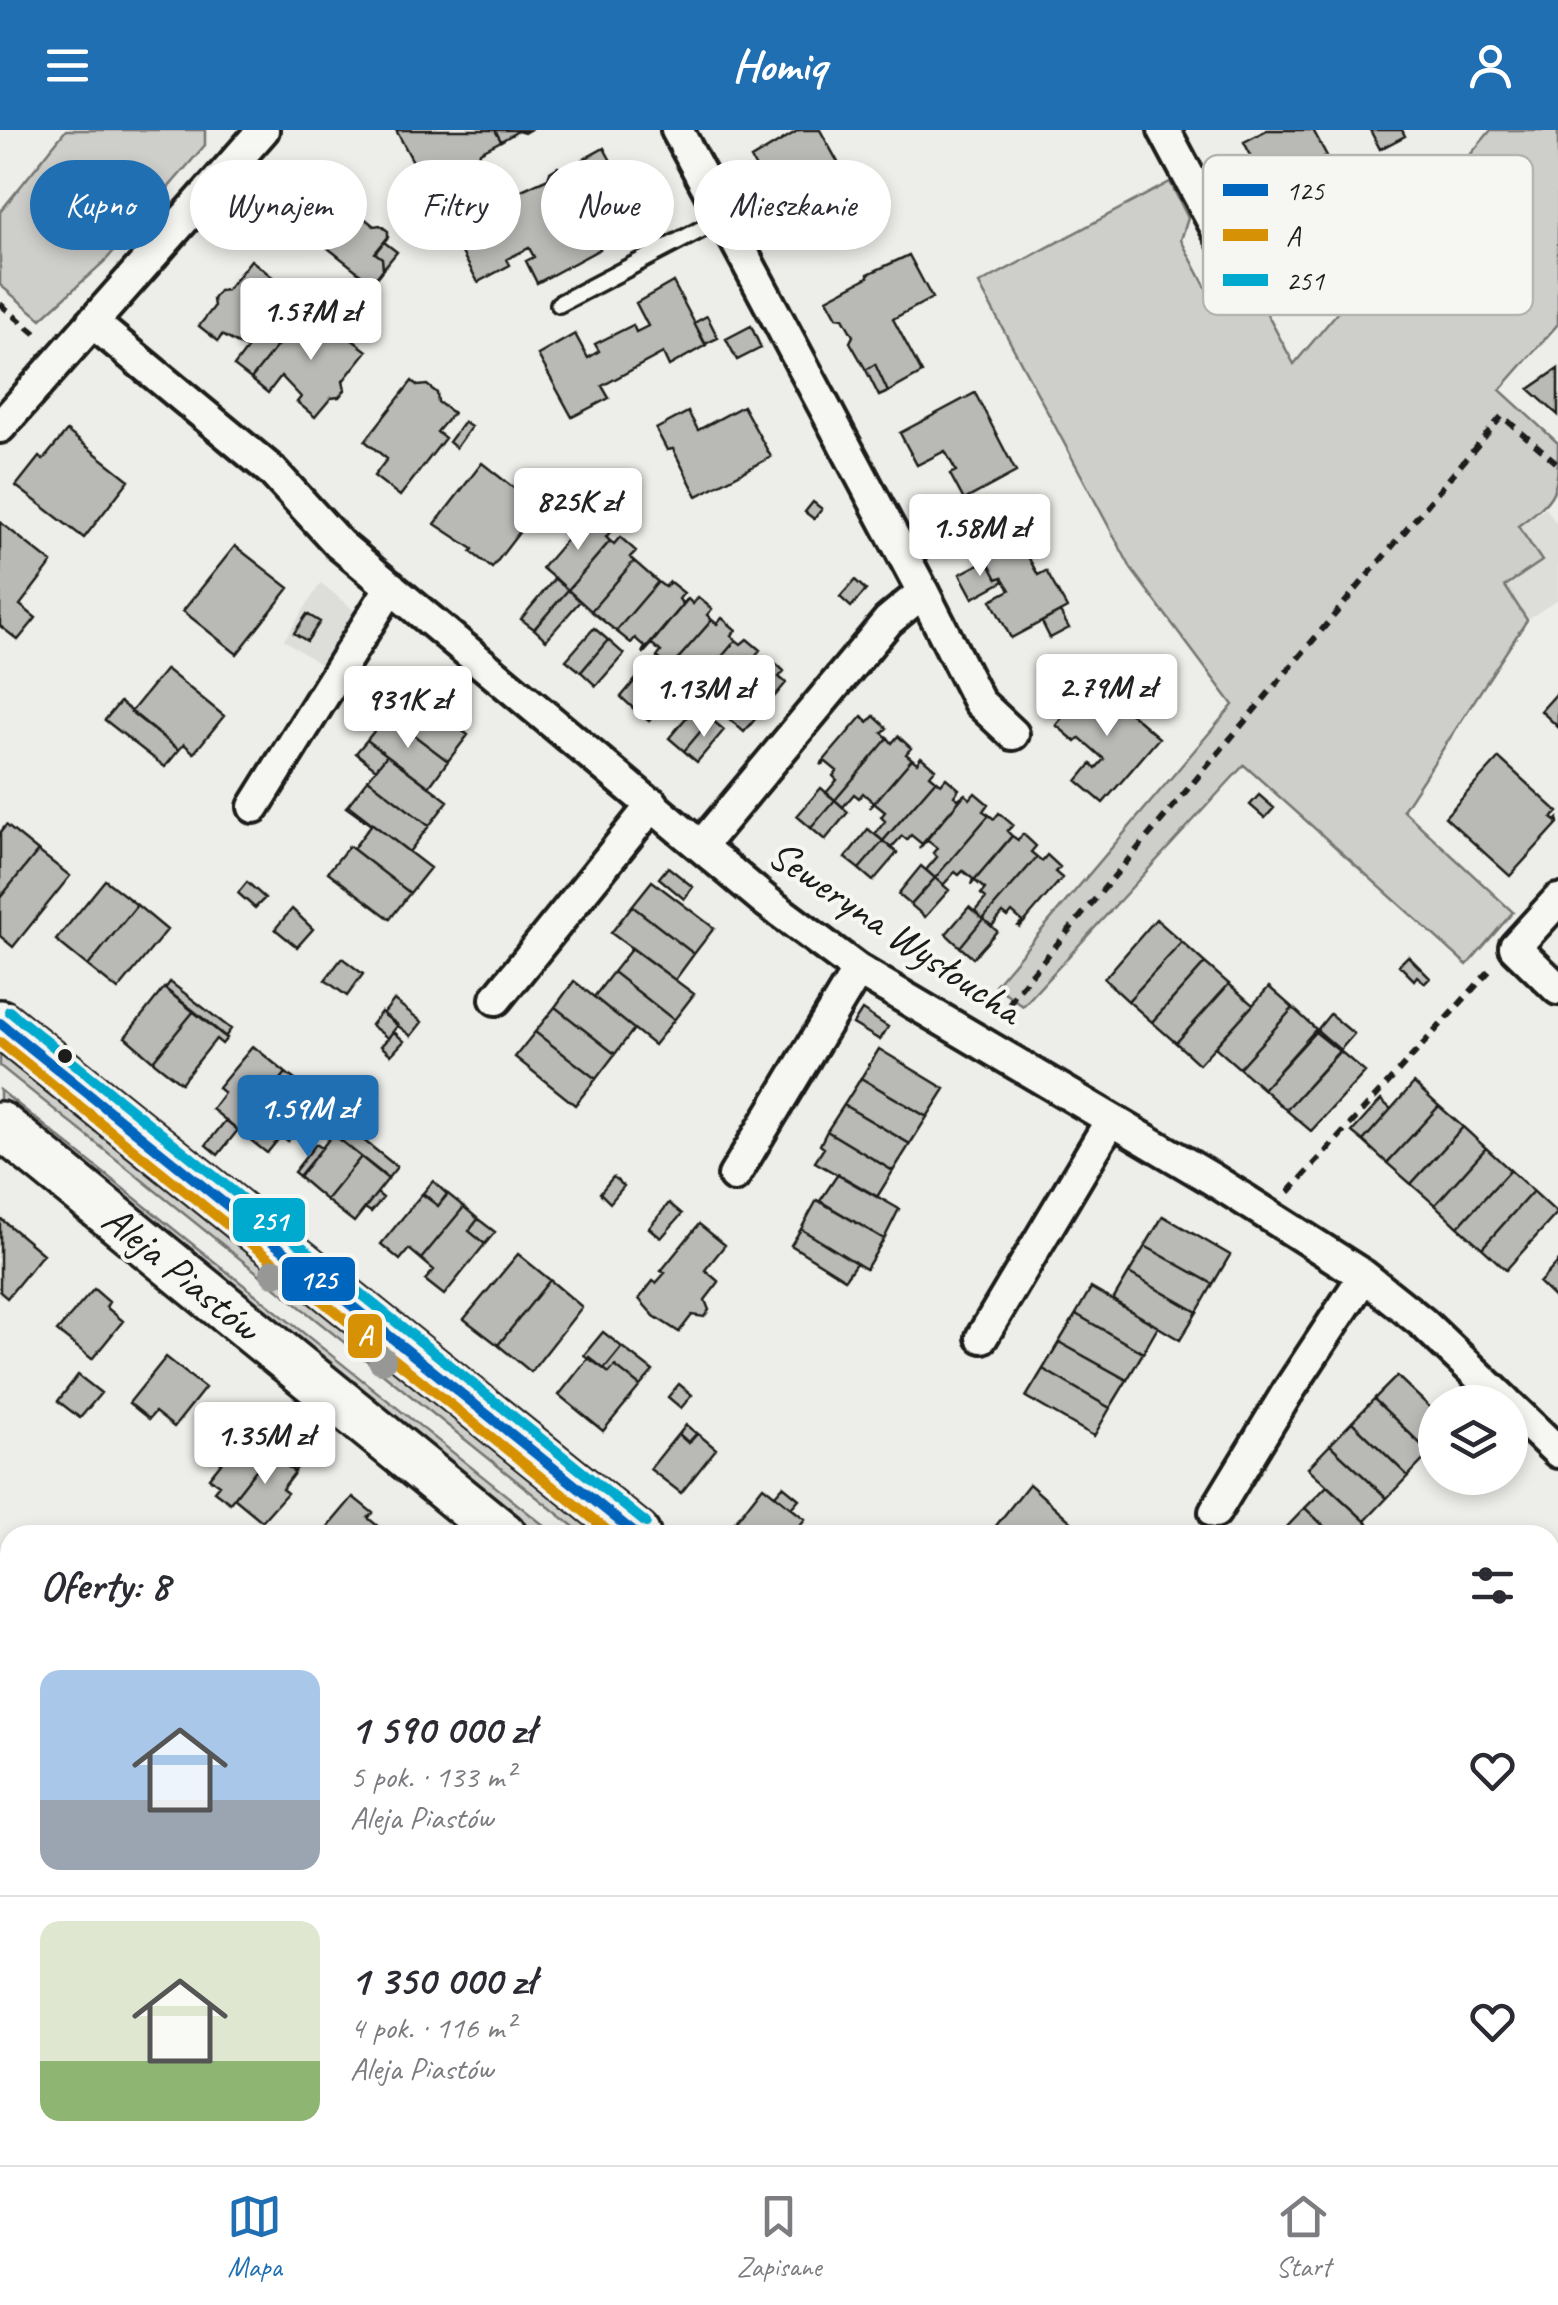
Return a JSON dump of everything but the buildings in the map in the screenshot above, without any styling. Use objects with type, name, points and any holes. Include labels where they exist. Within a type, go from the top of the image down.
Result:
[{"type":"street","points":[[0,427],[264,130]]},
{"type":"street","points":[[677,130],[694,162]]},
{"type":"street","points":[[1164,130],[1203,203]]},
{"type":"street","points":[[741,250],[979,702],[1014,734]]},
{"type":"street","name":"Seweryna Wysłoucha","points":[[92,322],[272,471],[339,544],[767,902],[858,970],[1364,1276],[1423,1322],[1488,1385]]},
{"type":"street","points":[[254,807],[392,587]]},
{"type":"street","points":[[702,846],[888,621],[923,592]]},
{"type":"street","points":[[496,999],[652,804]]},
{"type":"street","points":[[1558,900],[1515,948],[1558,989]]},
{"type":"street","points":[[734,1176],[858,970]]},
{"type":"street","name":"Aleja Piastów","points":[[0,1023],[625,1525]]},
{"type":"street","points":[[982,1337],[1110,1122]]},
{"type":"street","name":"Aleja Piastów","points":[[0,1124],[491,1525]]},
{"type":"street","points":[[1215,1512],[1364,1276]]},
{"type":"street","name":"Seweryna Wysłoucha","points":[[1528,1423],[1558,1452]]},
{"type":"lane","points":[[560,304],[694,234]]},
{"type":"path","points":[[0,304],[62,357]]},
{"type":"path","points":[[1016,994],[1502,416],[1558,464]]},
{"type":"path","points":[[1268,1215],[1515,948]]},
{"type":"shaded area","points":[[66,130],[205,130],[205,145],[170,186],[170,160],[42,160]]},
{"type":"shaded area","points":[[1491,130],[1558,130],[1558,324],[1500,390],[1558,443],[1556,484],[1541,508],[1518,526],[1542,561],[1505,586],[1527,620],[1403,810],[1513,912],[1467,965],[1244,765],[1023,1006],[995,985],[1233,705],[1132,570],[979,284],[1170,182],[1188,218],[1181,240],[1203,282],[1203,315],[1268,315],[1294,364],[1335,315],[1533,315],[1533,155],[1470,155]]},
{"type":"shaded area","points":[[30,175],[30,250],[115,250],[41,319],[0,285],[0,212]]},
{"type":"shaded area","points":[[1546,508],[1558,526],[1558,599],[1527,620],[1505,586],[1542,561],[1518,526]]},
{"type":"shaded area","points":[[321,583],[356,612],[321,665],[284,640]]},
{"type":"shaded area","points":[[0,1043],[600,1525],[572,1525],[0,1066]]},
{"type":"shaded area","points":[[0,1090],[544,1525],[515,1525],[0,1106]]},
{"type":"transit line","name":"251","points":[[9,1011],[646,1523]]},
{"type":"transit line","name":"125","points":[[0,1023],[625,1525]]},
{"type":"transit line","name":"A","points":[[0,1042],[601,1525]]}]
